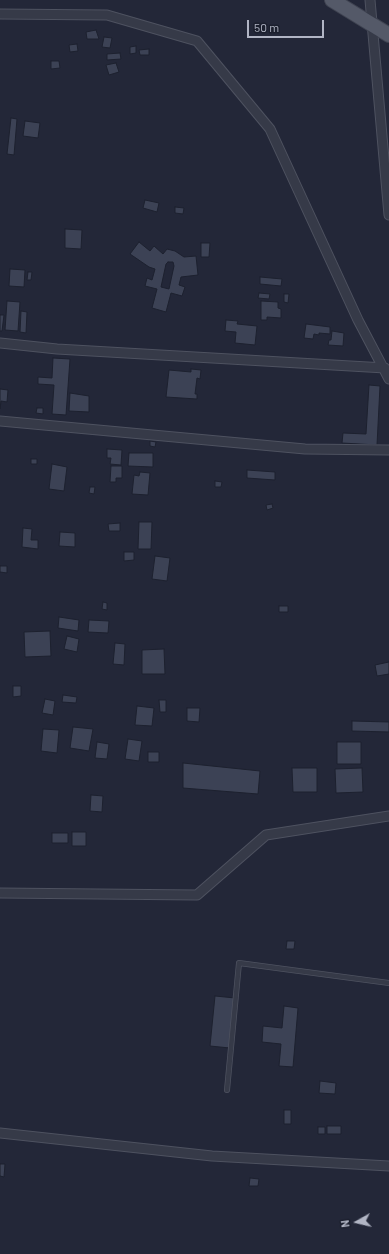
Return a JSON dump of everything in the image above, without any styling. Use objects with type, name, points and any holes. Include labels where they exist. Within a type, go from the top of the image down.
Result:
[{"type":"main road","points":[[332,0],[372,26],[389,35]]},
{"type":"street","points":[[370,0],[389,215]]},
{"type":"street","points":[[0,14],[107,15],[197,41],[270,129],[358,320],[385,368],[389,379]]},
{"type":"street","points":[[0,343],[57,348],[385,368]]},
{"type":"street","points":[[0,421],[305,449],[389,450]]},
{"type":"street","points":[[0,893],[197,895],[266,835],[389,816]]},
{"type":"street","points":[[0,1133],[212,1156],[389,1166]]},
{"type":"lane","points":[[227,1090],[239,963],[389,983]]},
{"type":"building","points":[[96,30],[99,39],[87,39],[86,32]]},
{"type":"building","points":[[104,37],[112,38],[110,48],[102,47]]},
{"type":"building","points":[[77,44],[78,51],[70,52],[69,45]]},
{"type":"building","points":[[136,46],[136,53],[130,54],[130,47]]},
{"type":"building","points":[[149,49],[149,55],[140,55],[139,50]]},
{"type":"building","points":[[120,53],[121,59],[107,60],[107,54]]},
{"type":"building","points":[[51,61],[59,61],[60,68],[51,69]]},
{"type":"building","points":[[116,63],[119,72],[109,75],[106,65]]},
{"type":"building","points":[[11,118],[17,119],[14,155],[7,154]]},
{"type":"building","points":[[25,121],[40,123],[38,138],[23,136]]},
{"type":"building","points":[[145,200],[159,203],[157,212],[143,208]]},
{"type":"building","points":[[175,207],[184,208],[183,214],[175,213]]},
{"type":"building","points":[[65,229],[82,230],[81,249],[65,248]]},
{"type":"building","points":[[139,242],[150,251],[154,246],[163,254],[167,249],[175,251],[184,257],[196,256],[198,275],[181,277],[179,285],[185,287],[182,296],[171,293],[166,312],[152,308],[157,289],[145,286],[147,278],[152,280],[155,269],[149,267],[130,254]],"holes":[[[168,262],[173,262],[174,266],[169,289],[161,287],[166,264]]]},
{"type":"building","points":[[201,243],[210,243],[209,257],[201,257]]},
{"type":"building","points":[[10,269],[25,270],[24,287],[9,286]]},
{"type":"building","points":[[28,272],[32,272],[31,280],[27,280]]},
{"type":"building","points":[[260,277],[282,279],[281,286],[260,284]]},
{"type":"building","points":[[259,293],[270,294],[269,299],[258,298]]},
{"type":"building","points":[[284,294],[289,294],[288,303],[284,302]]},
{"type":"building","points":[[7,301],[20,302],[18,331],[5,330]]},
{"type":"building","points":[[261,301],[278,302],[278,308],[281,309],[281,318],[267,317],[267,320],[261,320]]},
{"type":"building","points":[[21,311],[27,312],[26,333],[20,332]]},
{"type":"building","points":[[0,315],[4,315],[2,331],[0,331]]},
{"type":"building","points":[[226,320],[238,321],[237,324],[257,326],[255,345],[235,343],[236,332],[225,331]]},
{"type":"building","points":[[306,324],[330,327],[330,334],[319,333],[319,335],[314,334],[313,339],[304,338]]},
{"type":"building","points":[[332,331],[344,333],[343,346],[328,345],[329,340],[331,340]]},
{"type":"building","points":[[53,358],[70,359],[66,415],[52,414],[54,385],[38,384],[38,377],[52,378]]},
{"type":"building","points":[[191,369],[201,370],[200,379],[197,378],[195,394],[197,394],[197,399],[166,397],[169,370],[191,372]]},
{"type":"building","points":[[369,385],[380,386],[377,445],[342,443],[343,433],[366,434]]},
{"type":"building","points":[[0,389],[8,390],[7,402],[1,401],[0,409]]},
{"type":"building","points":[[70,393],[89,396],[89,412],[69,411]]},
{"type":"building","points":[[37,408],[43,408],[43,414],[36,413]]},
{"type":"building","points":[[150,441],[156,442],[155,447],[150,446]]},
{"type":"building","points":[[107,449],[122,450],[121,465],[110,464],[111,458],[107,458]]},
{"type":"building","points":[[129,453],[153,453],[153,467],[128,466]]},
{"type":"building","points":[[31,459],[37,459],[37,464],[31,464]]},
{"type":"building","points":[[52,464],[67,467],[64,491],[49,489]]},
{"type":"building","points":[[111,466],[122,466],[122,478],[116,478],[116,482],[110,482]]},
{"type":"building","points":[[247,470],[275,472],[275,480],[247,478]]},
{"type":"building","points":[[140,472],[150,473],[148,495],[132,494],[134,475],[139,476]]},
{"type":"building","points":[[215,481],[222,482],[221,487],[215,487]]},
{"type":"building","points":[[90,487],[95,487],[94,494],[89,493]]},
{"type":"building","points":[[272,504],[273,508],[267,510],[266,505]]},
{"type":"building","points":[[139,522],[152,522],[151,549],[138,549]]},
{"type":"building","points":[[120,523],[120,531],[109,531],[108,524]]},
{"type":"building","points":[[23,528],[32,529],[31,540],[38,540],[38,549],[22,547]]},
{"type":"building","points":[[60,532],[75,533],[75,547],[59,546]]},
{"type":"building","points":[[124,552],[134,552],[134,560],[124,561]]},
{"type":"building","points":[[155,556],[170,558],[167,581],[152,579]]},
{"type":"building","points":[[0,566],[7,566],[7,573],[0,572]]},
{"type":"building","points":[[103,602],[107,603],[107,610],[102,609]]},
{"type":"building","points":[[279,606],[288,606],[288,612],[279,612]]},
{"type":"building","points":[[59,617],[79,620],[78,631],[58,628]]},
{"type":"building","points":[[89,620],[109,621],[108,633],[88,632]]},
{"type":"building","points":[[50,631],[51,656],[25,657],[24,632]]},
{"type":"building","points":[[67,636],[79,639],[77,652],[64,649]]},
{"type":"building","points":[[115,643],[125,644],[124,665],[113,664]]},
{"type":"building","points":[[164,649],[165,674],[142,674],[142,650]]},
{"type":"building","points":[[389,662],[389,674],[377,676],[375,665]]},
{"type":"building","points":[[13,686],[21,686],[21,696],[13,697]]},
{"type":"building","points":[[63,695],[77,697],[76,703],[62,702]]},
{"type":"building","points":[[45,699],[55,701],[53,715],[42,713]]},
{"type":"building","points":[[159,700],[166,700],[166,712],[160,712]]},
{"type":"building","points":[[137,706],[154,708],[152,726],[135,725]]},
{"type":"building","points":[[187,708],[200,708],[199,722],[187,721]]},
{"type":"building","points":[[352,721],[389,722],[389,732],[352,731]]},
{"type":"building","points":[[73,727],[93,729],[89,751],[70,748]]},
{"type":"building","points":[[43,729],[59,730],[57,753],[41,751]]},
{"type":"building","points":[[128,739],[142,741],[139,761],[125,759]]},
{"type":"building","points":[[97,742],[109,744],[107,759],[95,758]]},
{"type":"building","points":[[337,742],[361,742],[361,764],[337,764]]},
{"type":"building","points":[[148,752],[159,752],[159,762],[148,762]]},
{"type":"building","points":[[183,763],[260,771],[258,794],[183,788]]},
{"type":"building","points":[[292,768],[317,768],[317,792],[293,792]]},
{"type":"building","points":[[362,768],[363,792],[336,793],[335,769]]},
{"type":"building","points":[[91,795],[103,796],[102,812],[90,811]]},
{"type":"building","points":[[72,832],[86,832],[86,846],[72,846]]},
{"type":"building","points":[[52,833],[68,833],[68,843],[52,843]]},
{"type":"building","points":[[287,941],[295,941],[294,949],[286,949]]},
{"type":"building","points":[[215,996],[235,998],[230,1048],[210,1046]]},
{"type":"building","points":[[284,1006],[298,1008],[293,1067],[279,1066],[281,1044],[262,1042],[263,1026],[282,1028]]},
{"type":"building","points":[[320,1081],[336,1083],[335,1094],[319,1093]]},
{"type":"building","points":[[284,1110],[291,1110],[291,1124],[284,1124]]},
{"type":"building","points":[[327,1126],[341,1126],[341,1134],[327,1134]]},
{"type":"building","points":[[318,1127],[325,1127],[325,1134],[318,1134]]},
{"type":"building","points":[[0,1164],[5,1164],[4,1177],[0,1176]]},
{"type":"building","points":[[250,1178],[259,1179],[258,1186],[249,1186]]}]
